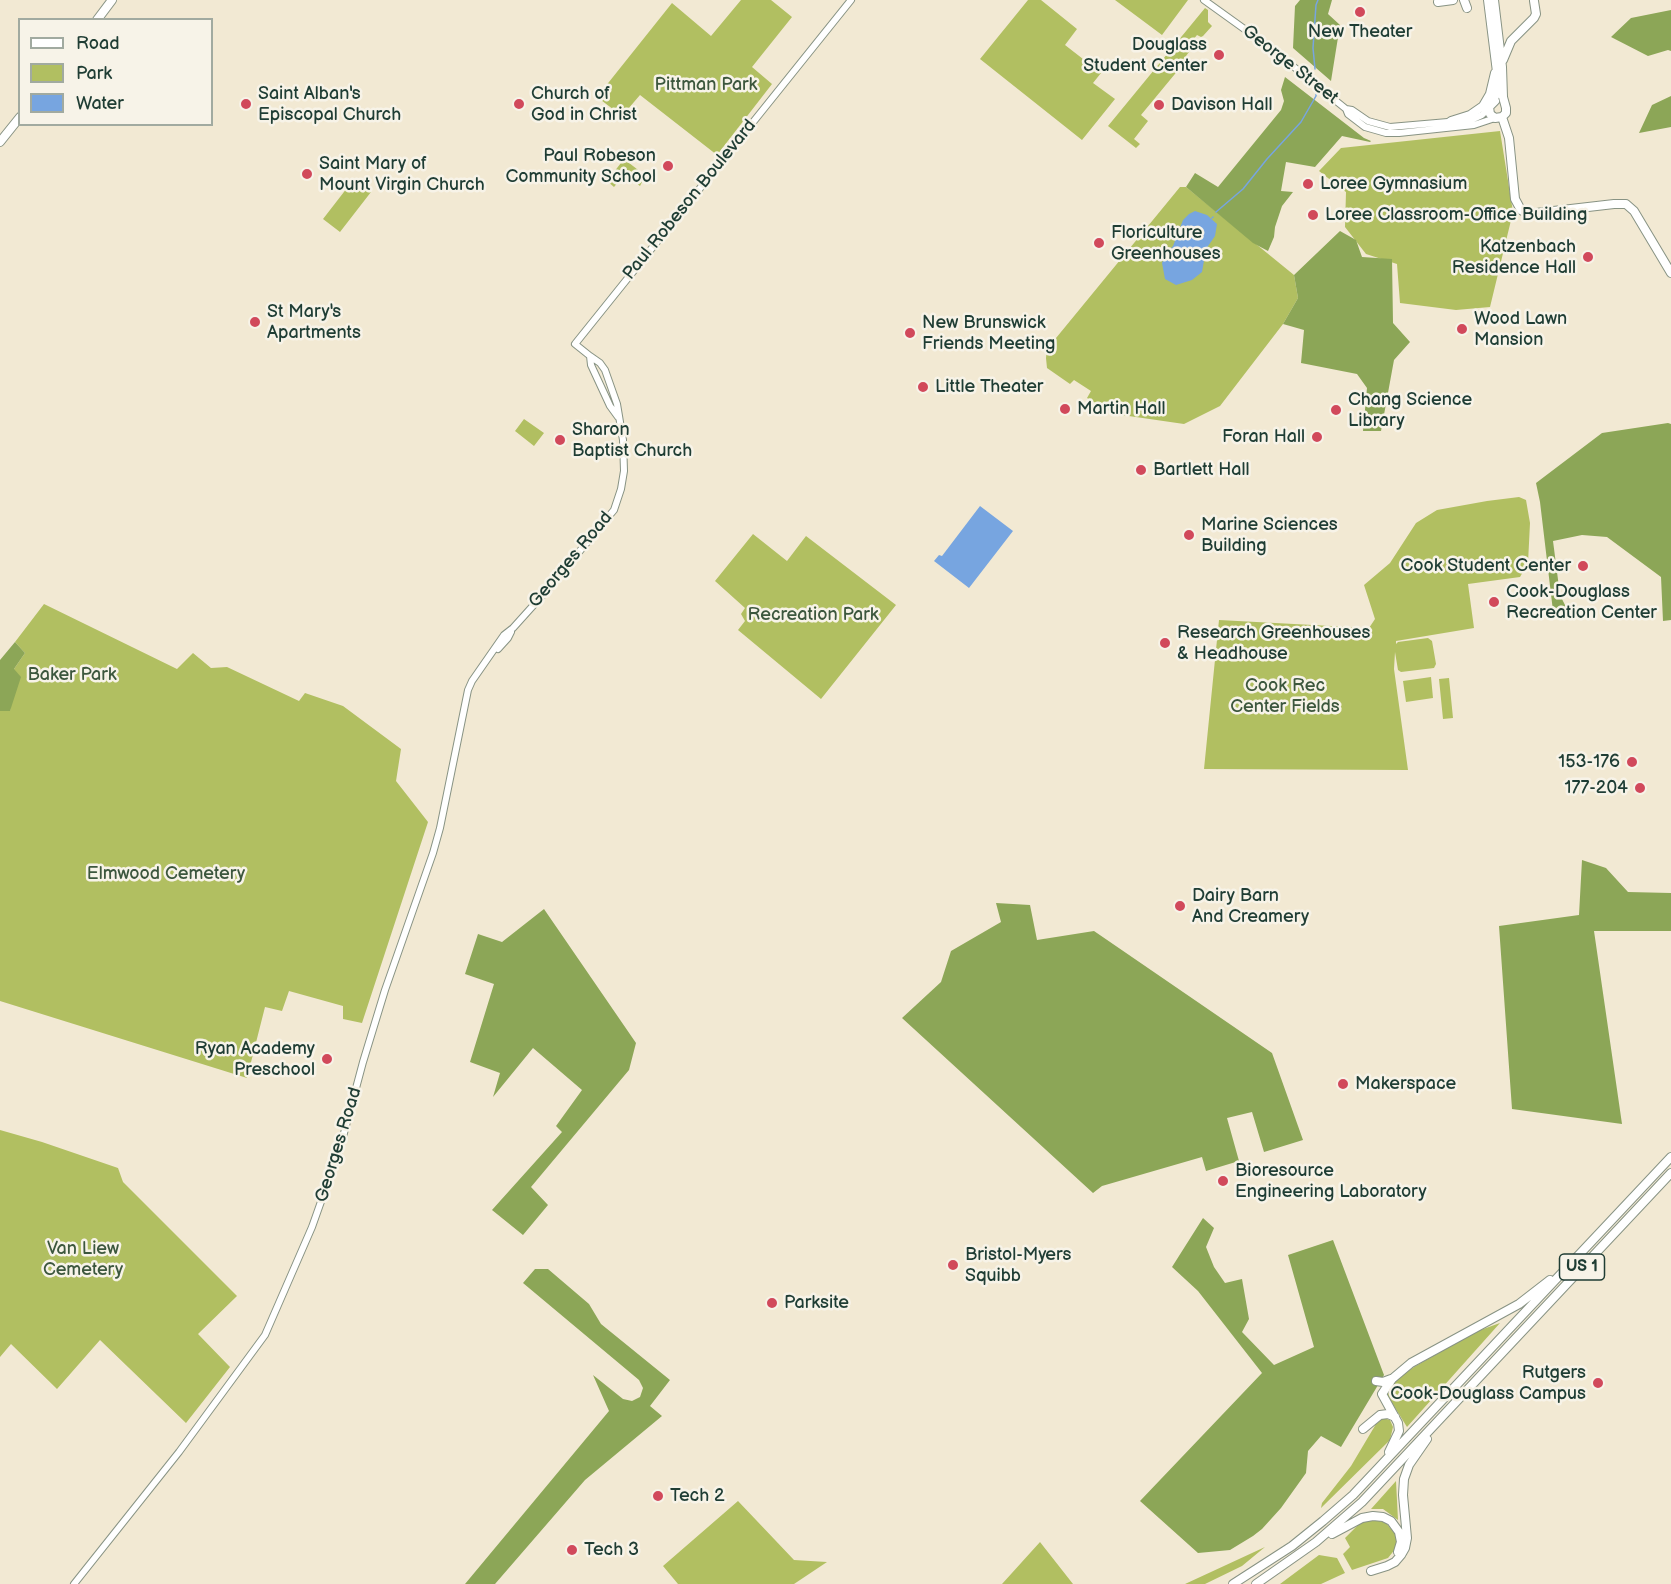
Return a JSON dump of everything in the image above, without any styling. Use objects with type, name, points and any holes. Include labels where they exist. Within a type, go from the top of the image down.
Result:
[{"type":"highway","name":"US 1","points":[[1233,1584],[1308,1534],[1353,1495],[1669,1158]]},
{"type":"highway","name":"US 1","points":[[1256,1584],[1316,1542],[1362,1502],[1671,1173]]},
{"type":"highway","points":[[1382,1465],[1398,1434],[1399,1426],[1382,1394],[1392,1379],[1411,1363],[1525,1300],[1576,1259]]},
{"type":"highway","points":[[1376,1381],[1383,1382],[1392,1379]]},
{"type":"highway","points":[[1316,1542],[1358,1519],[1370,1516],[1383,1517],[1396,1527],[1400,1534],[1400,1545],[1394,1558],[1371,1570],[1387,1566],[1398,1559],[1405,1548],[1407,1538],[1403,1495],[1405,1475],[1409,1465],[1445,1413]]},
{"type":"highway","points":[[1363,1429],[1380,1415],[1388,1414],[1395,1417]]},
{"type":"main road","points":[[98,18],[112,0]]},
{"type":"main road","points":[[1438,2],[1452,0]]},
{"type":"main road","points":[[1451,121],[1470,115],[1483,106],[1490,94],[1508,45],[1536,14],[1534,1]]},
{"type":"main road","points":[[1492,3],[1506,111],[1498,118]]},
{"type":"main road","points":[[1499,68],[1498,88],[1490,105],[1490,114],[1498,118],[1509,138],[1515,199],[1521,210],[1526,213],[1536,213],[1626,204],[1634,211],[1671,273]]},
{"type":"main road","points":[[1490,105],[1498,101],[1504,104]]},
{"type":"main road","points":[[0,142],[18,120]]},
{"type":"street","name":"Paul Robeson Boulevard","points":[[590,356],[575,344],[851,0]]},
{"type":"street","name":"George Street","points":[[1204,0],[1268,46],[1365,127],[1392,133],[1474,125],[1498,118]]},
{"type":"street","name":"George Street","points":[[1346,109],[1352,110],[1368,121],[1390,127],[1474,119],[1482,115],[1490,105]]},
{"type":"street","name":"Georges Road","points":[[74,1584],[178,1452],[267,1331],[312,1227],[340,1148],[372,1030],[433,853],[468,690],[504,635],[549,588],[614,510],[624,471],[623,440],[617,404],[605,370],[590,356]]},
{"type":"street","name":"Georges Road","points":[[590,356],[591,365],[610,406],[618,417]]},
{"type":"green space","name":"Pittman Park","points":[[741,0],[771,0],[792,17],[752,67],[772,84],[717,155],[640,95],[622,116],[597,97],[672,3],[711,36]]},
{"type":"green space","points":[[1028,0],[1041,0],[1077,29],[1065,45],[1101,73],[1093,83],[1115,99],[1082,140],[980,59]]},
{"type":"green space","points":[[1115,0],[1188,0],[1162,35]]},
{"type":"green space","points":[[1300,0],[1332,0],[1328,14],[1340,25],[1331,81],[1293,48],[1295,6]]},
{"type":"green space","points":[[1205,8],[1208,10],[1208,22],[1212,26],[1203,36],[1197,35],[1189,45],[1192,48],[1186,56],[1189,60],[1189,67],[1184,63],[1141,115],[1148,121],[1134,139],[1140,144],[1136,148],[1108,126]]},
{"type":"green space","points":[[1671,10],[1671,51],[1648,56],[1611,37],[1631,18]]},
{"type":"green space","points":[[1285,77],[1371,141],[1342,136],[1315,167],[1286,162],[1281,191],[1293,192],[1282,206],[1268,251],[1253,243],[1186,187],[1195,173],[1218,187],[1281,110],[1284,101],[1281,90]]},
{"type":"green space","points":[[1671,96],[1671,127],[1639,133],[1652,105]]},
{"type":"green space","points":[[1500,131],[1513,212],[1490,307],[1456,310],[1400,303],[1397,264],[1366,254],[1345,227],[1346,192],[1319,171],[1341,148]]},
{"type":"green space","points":[[624,159],[651,180],[642,182],[640,186],[625,174],[614,187],[607,181]]},
{"type":"green space","points":[[354,179],[371,192],[340,232],[323,219]]},
{"type":"green space","points":[[1180,187],[1186,187],[1294,275],[1298,298],[1283,324],[1220,406],[1184,424],[1115,414],[1087,398],[1091,391],[1074,380],[1070,384],[1047,368],[1046,358],[1047,349]]},
{"type":"green space","points":[[1340,231],[1356,240],[1362,257],[1392,259],[1393,323],[1410,342],[1394,360],[1381,431],[1363,431],[1367,388],[1357,374],[1301,363],[1304,330],[1283,324],[1298,298],[1294,275]]},
{"type":"green space","points":[[524,419],[544,433],[534,446],[515,431]]},
{"type":"green space","points":[[1671,424],[1671,620],[1663,621],[1661,577],[1607,537],[1582,535],[1553,541],[1560,595],[1567,609],[1553,611],[1536,483],[1602,433]]},
{"type":"green space","name":"Cook Rec Center Fields","points":[[1519,497],[1526,500],[1530,523],[1528,563],[1520,577],[1468,584],[1474,628],[1396,641],[1396,644],[1428,638],[1432,641],[1436,664],[1434,668],[1401,672],[1398,670],[1395,652],[1394,669],[1408,770],[1204,769],[1219,620],[1369,628],[1375,619],[1364,585],[1390,563],[1416,523],[1437,510]]},
{"type":"green space","name":"Recreation Park","points":[[753,534],[787,561],[806,536],[896,605],[821,699],[738,630],[745,621],[741,614],[745,608],[715,581]]},
{"type":"green space","name":"Elmwood Cemetery","points":[[44,604],[177,669],[193,653],[211,668],[227,667],[299,701],[305,693],[343,706],[401,749],[396,781],[428,822],[362,1023],[343,1019],[343,1006],[289,991],[282,1011],[265,1007],[247,1078],[0,1001],[0,711],[10,711],[14,669],[25,653],[15,642]]},
{"type":"green space","points":[[15,642],[25,653],[14,669],[21,677],[10,711],[0,711],[0,660]]},
{"type":"green space","points":[[1431,677],[1433,698],[1406,702],[1403,681]]},
{"type":"green space","points":[[1449,678],[1453,718],[1443,719],[1439,679]]},
{"type":"green space","points":[[1582,860],[1606,868],[1628,892],[1671,893],[1671,931],[1594,931],[1622,1124],[1512,1109],[1499,926],[1579,915]]},
{"type":"green space","points":[[996,903],[1030,905],[1037,940],[1094,931],[1272,1053],[1303,1140],[1264,1152],[1252,1112],[1227,1118],[1239,1161],[1206,1171],[1202,1157],[1102,1186],[1093,1193],[902,1018],[941,982],[951,951],[1001,922]]},
{"type":"green space","points":[[544,909],[636,1043],[629,1070],[531,1187],[548,1205],[523,1235],[492,1210],[562,1132],[556,1126],[582,1090],[533,1048],[493,1097],[500,1073],[470,1062],[494,984],[465,974],[478,934],[502,942]]},
{"type":"green space","name":"Van Liew Cemetery","points":[[0,1130],[118,1168],[123,1182],[237,1296],[198,1334],[230,1367],[186,1423],[100,1340],[57,1389],[11,1344],[0,1357]]},
{"type":"green space","points":[[1203,1218],[1214,1228],[1206,1247],[1214,1267],[1225,1283],[1242,1279],[1249,1319],[1242,1332],[1274,1365],[1314,1347],[1288,1255],[1333,1240],[1384,1375],[1341,1447],[1321,1436],[1308,1451],[1306,1473],[1281,1508],[1262,1529],[1230,1550],[1198,1553],[1140,1501],[1262,1373],[1198,1291],[1172,1267]]},
{"type":"green space","points":[[535,1269],[548,1269],[589,1304],[601,1324],[670,1380],[650,1406],[662,1416],[585,1480],[495,1584],[465,1584],[609,1411],[593,1375],[623,1399],[632,1401],[640,1397],[643,1388],[639,1380],[523,1283]]},
{"type":"green space","points":[[1500,1323],[1407,1427],[1387,1395],[1394,1381],[1475,1332]]},
{"type":"green space","points":[[1383,1418],[1390,1420],[1393,1427],[1390,1440],[1321,1508],[1322,1503],[1351,1466],[1376,1424]]},
{"type":"green space","points":[[1396,1481],[1398,1520],[1383,1509],[1371,1509]]},
{"type":"green space","points":[[738,1501],[794,1560],[827,1562],[794,1584],[678,1584],[663,1566]]},
{"type":"green space","points":[[1373,1519],[1386,1523],[1396,1535],[1396,1548],[1388,1558],[1352,1570],[1343,1554],[1350,1547],[1345,1538],[1360,1523]]},
{"type":"green space","points":[[1040,1542],[1073,1584],[1002,1584]]},
{"type":"green space","points":[[1265,1547],[1242,1566],[1205,1584],[1185,1584]]},
{"type":"green space","points":[[1319,1555],[1337,1558],[1345,1573],[1321,1584],[1280,1584]]},
{"type":"water","points":[[1195,211],[1207,215],[1217,224],[1215,236],[1206,249],[1202,272],[1192,280],[1176,285],[1165,279],[1162,263],[1173,246],[1183,220]]},
{"type":"water","points":[[980,506],[1013,531],[969,588],[934,561],[939,555],[942,556]]},
{"type":"waterway","points":[[1315,69],[1313,48],[1318,0]]},
{"type":"waterway","points":[[1216,212],[1243,189],[1301,122],[1316,96],[1316,91]]},
{"type":"place","name":"New Theater","points":[[1360,12]]},
{"type":"place","name":"Douglass Student Center","points":[[1219,55]]},
{"type":"place","name":"Saint Alban's Episcopal Church","points":[[246,104]]},
{"type":"place","name":"Church of God in Christ","points":[[519,104]]},
{"type":"place","name":"Davison Hall","points":[[1159,105]]},
{"type":"place","name":"Paul Robeson Community School","points":[[668,166]]},
{"type":"place","name":"Saint Mary of Mount Virgin Church","points":[[307,174]]},
{"type":"place","name":"Loree Gymnasium","points":[[1308,184]]},
{"type":"place","name":"Loree Classroom-Office Building","points":[[1313,215]]},
{"type":"place","name":"Floriculture Greenhouses","points":[[1099,243]]},
{"type":"place","name":"Katzenbach Residence Hall","points":[[1588,257]]},
{"type":"place","name":"St Mary's Apartments","points":[[255,322]]},
{"type":"place","name":"Wood Lawn Mansion","points":[[1462,329]]},
{"type":"place","name":"New Brunswick Friends Meeting","points":[[910,333]]},
{"type":"place","name":"Little Theater","points":[[923,387]]},
{"type":"place","name":"Martin Hall","points":[[1065,409]]},
{"type":"place","name":"Chang Science Library","points":[[1336,410]]},
{"type":"place","name":"Foran Hall","points":[[1317,437]]},
{"type":"place","name":"Sharon Baptist Church","points":[[560,440]]},
{"type":"place","name":"Bartlett Hall","points":[[1141,470]]},
{"type":"place","name":"Marine Sciences Building","points":[[1189,535]]},
{"type":"place","name":"Cook Student Center","points":[[1583,566]]},
{"type":"place","name":"Cook-Douglass Recreation Center","points":[[1494,602]]},
{"type":"place","name":"Research Greenhouses & Headhouse","points":[[1165,643]]},
{"type":"place","name":"153-176","points":[[1632,762]]},
{"type":"place","name":"177-204","points":[[1640,788]]},
{"type":"place","name":"Dairy Barn And Creamery","points":[[1180,906]]},
{"type":"place","name":"Ryan Academy Preschool","points":[[327,1059]]},
{"type":"place","name":"Makerspace","points":[[1343,1084]]},
{"type":"place","name":"Bioresource Engineering Laboratory","points":[[1223,1181]]},
{"type":"place","name":"Bristol-Myers Squibb","points":[[953,1265]]},
{"type":"place","name":"Parksite","points":[[772,1303]]},
{"type":"place","name":"Rutgers Cook-Douglass Campus","points":[[1598,1383]]},
{"type":"place","name":"Tech 2","points":[[658,1496]]},
{"type":"place","name":"Tech 3","points":[[572,1550]]},
{"type":"park label","name":"Baker Park","points":[[72,675]]}]
